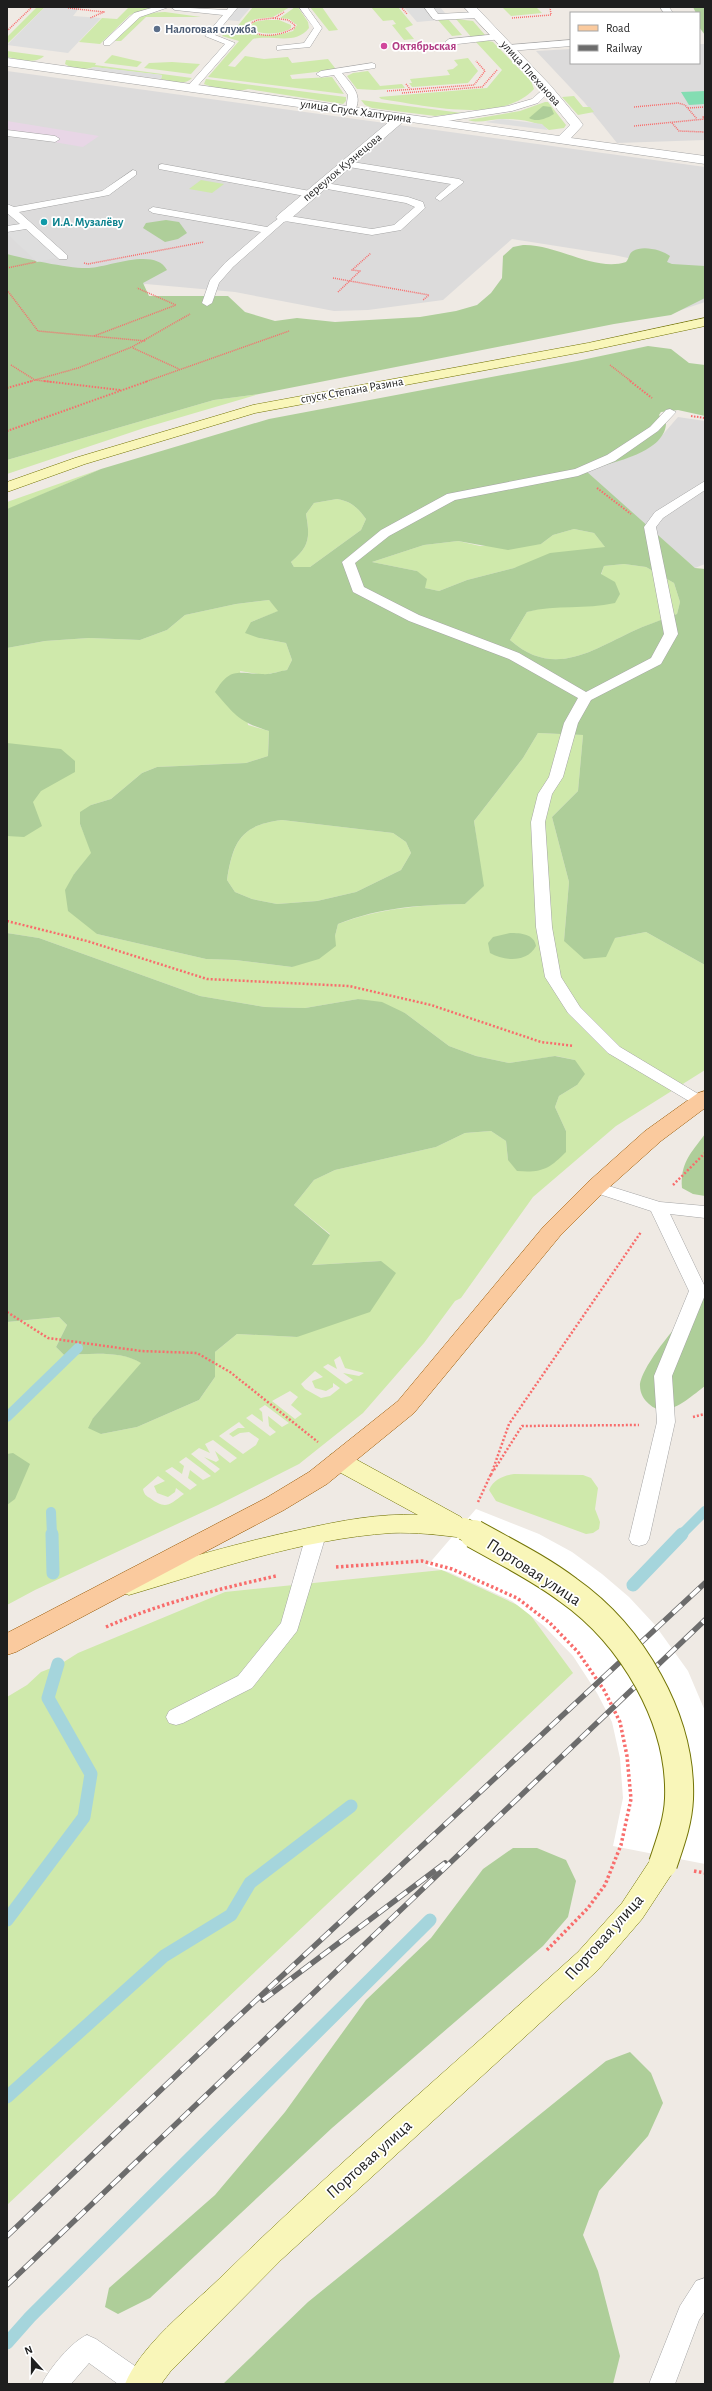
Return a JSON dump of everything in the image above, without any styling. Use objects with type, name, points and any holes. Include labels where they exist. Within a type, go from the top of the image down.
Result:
[{"type":"main road","points":[[7,1645],[275,1504],[318,1478],[406,1407],[552,1231],[596,1187],[653,1136],[702,1100]]},
{"type":"street","name":"улица Плеханова","points":[[474,11],[547,89],[577,125],[562,140]]},
{"type":"street","name":"улица Спуск Халтурина","points":[[7,62],[705,160]]},
{"type":"street","name":"переулок Кузнецова","points":[[283,218],[402,117]]},
{"type":"street","name":"спуск Степана Разина","points":[[7,487],[80,460],[253,409],[588,348],[705,322]]},
{"type":"street","name":"Портовая улица","points":[[140,2384],[158,2361],[270,2250],[588,1961],[632,1911],[662,1864],[675,1825],[679,1792],[676,1759],[666,1721],[635,1660],[612,1630],[570,1590],[528,1564],[339,1461]]},
{"type":"street","points":[[111,1590],[228,1557],[316,1535],[383,1525],[425,1524],[464,1529]]},
{"type":"lane","points":[[107,43],[137,15],[165,7]]},
{"type":"lane","points":[[175,7],[232,10]]},
{"type":"lane","points":[[280,48],[307,45],[318,28],[303,7]]},
{"type":"lane","points":[[428,7],[436,16],[474,11]]},
{"type":"lane","points":[[191,88],[231,43],[209,36],[232,10]]},
{"type":"lane","points":[[449,42],[498,37]]},
{"type":"lane","points":[[509,48],[570,43]]},
{"type":"lane","points":[[321,74],[337,73],[342,69],[372,66]]},
{"type":"lane","points":[[337,73],[354,97],[354,104],[350,110]]},
{"type":"lane","points":[[428,121],[517,107],[535,101],[547,89]]},
{"type":"lane","points":[[7,133],[55,139]]},
{"type":"lane","points":[[346,164],[459,182],[440,198]]},
{"type":"lane","points":[[162,167],[315,190],[408,200],[418,204],[420,208],[397,228],[372,232],[283,218],[268,230],[214,282],[207,303]]},
{"type":"lane","points":[[9,209],[105,193],[133,173]]},
{"type":"lane","points":[[9,209],[63,257]]},
{"type":"lane","points":[[153,210],[268,230]]},
{"type":"lane","points":[[7,229],[28,226]]},
{"type":"lane","points":[[586,697],[514,656],[414,618],[358,588],[348,562],[385,533],[451,497],[578,472],[611,458],[654,429],[670,412]]},
{"type":"lane","points":[[702,1100],[614,1050],[574,1010],[554,977],[544,927],[538,822],[545,794],[556,778],[571,723],[586,697],[656,661],[671,634],[650,527],[659,515],[705,485]]},
{"type":"lane","points":[[596,1187],[658,1207],[705,1212]]},
{"type":"lane","points":[[639,1539],[666,1422],[663,1376],[698,1291],[658,1207]]},
{"type":"lane","points":[[176,1717],[245,1682],[290,1626],[316,1535]]},
{"type":"lane","points":[[662,2384],[689,2314],[705,2288]]},
{"type":"lane","points":[[55,2384],[87,2347],[140,2384]]},
{"type":"path","points":[[7,32],[32,7]]},
{"type":"path","points":[[506,19],[551,15],[550,7]]},
{"type":"path","points":[[68,8],[104,12],[90,18]]},
{"type":"path","points":[[281,19],[292,22],[294,28],[285,33],[271,34],[256,33],[246,26],[257,20],[281,19]]},
{"type":"path","points":[[392,91],[474,85],[485,71],[473,57]]},
{"type":"path","points":[[354,97],[482,87],[497,69]]},
{"type":"path","points":[[406,84],[411,90]]},
{"type":"path","points":[[634,106],[678,103],[685,105],[696,119]]},
{"type":"path","points":[[688,108],[705,108]]},
{"type":"path","points":[[632,126],[705,119],[703,117],[705,117]]},
{"type":"path","points":[[672,123],[679,131],[705,132]]},
{"type":"path","points":[[63,257],[88,264],[209,241]]},
{"type":"path","points":[[338,292],[360,272],[352,270],[374,251]]},
{"type":"path","points":[[334,278],[429,295],[423,300]]},
{"type":"path","points":[[94,336],[176,305],[137,288]]},
{"type":"path","points":[[7,290],[38,331],[146,341]]},
{"type":"path","points":[[7,388],[78,368],[132,347],[146,341],[207,303]]},
{"type":"path","points":[[7,431],[289,331]]},
{"type":"path","points":[[132,347],[180,370]]},
{"type":"path","points":[[588,348],[670,412]]},
{"type":"path","points":[[11,365],[35,380],[122,390]]},
{"type":"path","points":[[578,472],[612,500],[650,527]]},
{"type":"path","points":[[7,920],[87,941],[207,978],[349,986],[431,1005],[541,1042],[614,1050]]},
{"type":"path","points":[[491,1475],[509,1424],[676,1180],[705,1153]]},
{"type":"path","points":[[7,1312],[48,1338],[141,1351],[197,1353],[230,1372],[339,1461]]},
{"type":"path","points":[[464,1529],[478,1516],[479,1496],[522,1426],[641,1425]]},
{"type":"path","points":[[102,1629],[124,1619],[222,1588],[305,1572],[357,1564],[422,1561],[452,1569],[517,1598],[550,1623],[578,1652],[604,1690],[620,1722],[627,1756],[630,1799],[629,1807],[620,1844],[605,1885],[588,1908],[547,1950]]},
{"type":"shaded area","points":[[45,7],[80,7],[73,16],[101,18],[68,53],[7,45]]},
{"type":"shaded area","points":[[237,7],[251,7],[239,21],[226,20]]},
{"type":"shaded area","points":[[404,7],[440,7],[450,19],[417,22]]},
{"type":"shaded area","points":[[700,44],[705,44],[705,140],[617,143],[584,102],[536,51],[570,49],[570,64],[700,64]]},
{"type":"shaded area","points":[[94,67],[162,75],[161,79],[88,69]]},
{"type":"shaded area","points":[[7,71],[705,167],[705,302],[675,312],[660,265],[614,255],[512,239],[443,300],[368,310],[334,311],[235,292],[146,284],[7,308]]},
{"type":"shaded area","points":[[502,119],[542,124],[548,130],[485,122]]},
{"type":"shaded area","points":[[7,121],[99,136],[83,147],[7,134]]},
{"type":"shaded area","points":[[33,226],[66,256],[37,262],[7,234],[7,231]]},
{"type":"shaded area","points":[[678,417],[705,421],[705,564],[695,568],[585,471],[630,457],[646,449],[659,439]]},
{"type":"green space","points":[[37,7],[45,7],[7,44],[7,37]]},
{"type":"green space","points":[[129,7],[152,7],[130,15],[100,44],[79,42],[102,18],[117,19]]},
{"type":"green space","points":[[253,7],[290,7],[273,17],[256,19],[245,23],[244,29],[255,34],[281,34],[293,31],[297,25],[289,19],[280,18],[295,7],[298,7],[308,22],[309,28],[297,37],[253,39],[228,66],[235,67],[245,56],[264,59],[288,57],[292,63],[328,59],[335,68],[334,70],[290,75],[292,79],[332,77],[344,94],[208,77],[239,41],[222,36],[229,28],[236,28]]},
{"type":"green space","points":[[310,7],[322,7],[338,30],[329,31]]},
{"type":"green space","points":[[371,7],[398,7],[413,25],[405,28],[414,39],[404,40],[392,25],[396,24],[393,20],[383,21]]},
{"type":"green space","points":[[502,7],[536,7],[542,13],[511,16]]},
{"type":"green space","points":[[693,7],[705,7],[705,35],[700,28],[700,12],[696,12]]},
{"type":"green space","points":[[165,12],[201,17],[146,17],[121,41],[115,41],[131,24],[142,16]]},
{"type":"green space","points":[[448,19],[462,35],[452,36],[438,20]]},
{"type":"green space","points":[[456,19],[473,21],[485,35],[472,38]]},
{"type":"green space","points":[[279,20],[291,25],[291,28],[277,33],[265,33],[251,29],[250,26],[254,22]]},
{"type":"green space","points":[[484,40],[493,42],[531,81],[534,89],[520,100],[502,107],[482,110],[439,108],[381,99],[379,97],[487,88],[502,70],[475,41]]},
{"type":"green space","points":[[7,51],[44,56],[40,59],[26,61],[7,57]]},
{"type":"green space","points":[[112,55],[142,62],[137,67],[104,63]]},
{"type":"green space","points":[[468,58],[478,71],[468,83],[412,87],[409,83],[412,83],[410,79],[450,75],[447,70],[453,69],[458,65],[454,60]]},
{"type":"green space","points":[[66,60],[96,63],[95,65],[192,78],[185,82],[177,82],[161,79],[162,75],[94,67],[87,69],[76,68],[65,64]]},
{"type":"green space","points":[[172,62],[200,64],[191,74],[144,68],[149,63]]},
{"type":"green space","points":[[368,71],[380,86],[402,84],[405,88],[375,90],[357,89],[347,76],[353,73]]},
{"type":"green space","points":[[206,79],[346,97],[346,101],[343,104],[248,89],[237,91],[226,90],[204,84]]},
{"type":"green space","points":[[705,91],[705,104],[689,105],[681,92]]},
{"type":"green space","points":[[574,96],[583,107],[590,107],[594,112],[578,115],[562,97]]},
{"type":"green space","points":[[361,100],[462,113],[435,116],[372,108],[365,105]]},
{"type":"green space","points":[[548,102],[566,125],[564,128],[549,130],[539,124],[514,119],[498,119],[477,122],[468,120],[520,111]]},
{"type":"green space","points":[[543,106],[551,107],[554,114],[539,120],[529,118]]},
{"type":"green space","points":[[201,180],[224,184],[212,193],[189,189]]},
{"type":"green space","points":[[166,220],[179,222],[187,233],[178,239],[165,242],[143,228],[146,223]]},
{"type":"green space","points":[[523,245],[549,249],[588,261],[614,264],[626,262],[632,252],[637,249],[647,248],[657,250],[670,256],[667,262],[672,264],[705,266],[705,298],[671,315],[614,324],[259,394],[214,400],[7,460],[7,254],[48,263],[81,268],[98,267],[131,260],[153,260],[161,263],[167,270],[143,283],[149,296],[228,296],[245,312],[275,321],[297,318],[335,322],[420,317],[456,311],[477,305],[491,293],[502,278],[503,256],[513,247]]},
{"type":"green space","points":[[648,346],[671,349],[689,363],[705,365],[705,416],[678,410],[661,412],[659,415],[666,424],[663,434],[656,443],[634,456],[586,471],[695,568],[705,569],[705,965],[646,932],[615,938],[606,957],[584,959],[564,941],[569,882],[552,817],[578,791],[583,735],[538,733],[523,758],[474,821],[484,886],[465,904],[416,906],[385,910],[338,924],[335,936],[336,946],[319,959],[292,967],[235,960],[206,959],[97,934],[68,911],[65,890],[74,874],[91,853],[80,824],[80,812],[91,805],[111,799],[142,773],[157,767],[246,763],[268,756],[269,731],[259,728],[238,717],[215,692],[225,678],[230,675],[235,673],[268,674],[287,670],[292,660],[286,643],[259,638],[245,633],[251,622],[278,611],[269,600],[236,604],[185,615],[167,630],[140,640],[89,638],[45,641],[7,648],[7,509],[101,469],[269,419],[577,361]],"holes":[[[337,499],[342,500],[354,506],[366,519],[361,530],[310,567],[294,567],[291,562],[302,551],[307,541],[308,529],[306,514],[314,503]],[[574,529],[594,533],[605,547],[550,553],[514,568],[467,580],[439,591],[425,588],[427,579],[417,571],[372,562],[424,545],[458,541],[508,550],[541,544],[553,535]],[[624,564],[646,567],[674,583],[680,602],[677,614],[637,629],[585,654],[570,658],[555,659],[541,657],[525,651],[510,640],[527,612],[549,608],[593,606],[615,603],[620,594],[615,582],[601,574],[604,566]],[[282,820],[393,833],[406,842],[411,853],[401,870],[356,892],[317,901],[277,904],[252,899],[235,892],[227,880],[229,866],[236,845],[241,837],[248,831],[268,822]]]},
{"type":"green space","points":[[259,394],[144,428],[7,474],[7,460],[214,400]]},
{"type":"green space","points":[[101,469],[11,508],[7,509],[7,502]]},
{"type":"green space","points":[[337,499],[350,503],[363,515],[366,519],[361,530],[310,567],[294,567],[291,562],[302,551],[307,541],[308,529],[306,514],[314,503]]},
{"type":"green space","points":[[574,529],[594,533],[606,548],[467,580],[439,591],[425,588],[417,571],[372,562],[424,545],[458,541],[480,546],[541,544],[553,535]]},
{"type":"green space","points":[[624,564],[646,567],[674,583],[680,602],[677,614],[637,629],[585,654],[570,658],[555,659],[541,657],[525,651],[510,640],[527,612],[545,607],[566,605],[615,583],[601,575],[604,566]]},
{"type":"green space","points":[[269,600],[279,611],[251,622],[259,638],[286,643],[292,660],[287,670],[264,675],[240,671],[248,725],[269,731],[268,756],[246,763],[157,767],[142,773],[111,799],[91,805],[80,824],[92,853],[74,874],[97,934],[206,959],[235,960],[292,967],[335,936],[338,924],[370,914],[401,908],[465,904],[483,886],[474,821],[523,758],[538,733],[583,735],[578,791],[552,817],[569,882],[564,941],[615,938],[646,932],[705,965],[705,1070],[616,1126],[533,1197],[461,1298],[455,1301],[424,1343],[363,1413],[299,1464],[218,1505],[35,1590],[7,1605],[7,1322],[59,1317],[67,1325],[56,1347],[64,1355],[114,1354],[134,1359],[142,1363],[93,1418],[101,1434],[137,1427],[199,1400],[215,1377],[215,1352],[237,1334],[297,1337],[381,1261],[312,1265],[330,1234],[294,1205],[314,1180],[335,1170],[436,1147],[465,1133],[491,1131],[506,1141],[508,1160],[566,1131],[555,1107],[559,1096],[577,1085],[575,1060],[556,1056],[509,1063],[476,1056],[449,1046],[405,1013],[358,999],[305,1008],[265,1007],[200,996],[39,938],[7,933],[7,648],[45,641],[89,638],[140,640],[167,630],[185,615],[236,604]],"holes":[[[340,1356],[345,1368],[364,1373],[359,1376],[343,1373],[353,1380],[346,1384],[323,1367],[328,1364],[337,1369],[334,1360]],[[315,1371],[323,1377],[312,1381],[315,1388],[326,1391],[333,1387],[333,1383],[340,1388],[330,1396],[321,1398],[305,1389],[301,1384]],[[290,1391],[298,1397],[291,1405],[302,1414],[295,1419],[272,1401]],[[265,1405],[289,1423],[282,1427],[268,1416],[269,1426],[276,1432],[270,1436],[246,1418],[252,1414],[263,1422],[262,1412],[259,1409]],[[239,1422],[245,1428],[238,1428],[229,1434],[233,1437],[240,1433],[249,1432],[259,1439],[256,1445],[243,1454],[219,1436]],[[213,1440],[237,1458],[230,1463],[215,1451],[219,1460],[216,1462],[204,1457],[220,1469],[215,1473],[191,1454],[199,1448],[210,1453],[205,1444]],[[186,1457],[211,1476],[203,1480],[190,1470],[188,1478],[197,1485],[190,1490],[165,1471],[172,1467],[182,1474],[184,1466],[179,1462]],[[158,1476],[165,1481],[154,1486],[157,1493],[168,1497],[175,1492],[176,1488],[184,1494],[167,1505],[155,1502],[145,1494],[143,1489]]]},
{"type":"green space","points":[[7,743],[61,749],[75,761],[75,772],[41,791],[33,802],[42,826],[24,837],[7,836]]},
{"type":"green space","points":[[282,820],[393,833],[406,842],[411,853],[401,870],[356,892],[317,901],[277,904],[252,899],[235,892],[227,880],[232,855],[241,837],[257,826],[268,822]]},
{"type":"green space","points":[[7,933],[39,938],[200,996],[265,1007],[305,1008],[358,999],[382,1002],[405,1013],[449,1046],[476,1056],[509,1063],[555,1056],[575,1060],[585,1074],[577,1085],[559,1096],[555,1107],[566,1131],[566,1152],[550,1166],[544,1169],[517,1171],[508,1160],[506,1141],[491,1131],[465,1133],[436,1147],[335,1170],[314,1180],[294,1205],[330,1235],[312,1265],[381,1261],[396,1273],[370,1312],[297,1337],[237,1334],[215,1352],[215,1377],[199,1400],[137,1427],[101,1434],[88,1428],[93,1418],[141,1363],[124,1356],[114,1354],[64,1355],[56,1347],[67,1325],[59,1317],[7,1322]]},
{"type":"green space","points":[[510,933],[523,934],[533,939],[536,946],[532,952],[521,958],[515,959],[502,958],[490,953],[488,943],[493,937]]},
{"type":"green space","points":[[705,1134],[705,1196],[693,1194],[682,1188],[682,1179],[688,1159]]},
{"type":"green space","points":[[705,1297],[705,1386],[686,1401],[678,1405],[663,1410],[656,1409],[647,1402],[642,1394],[640,1386],[642,1377],[666,1338],[688,1313]]},
{"type":"green space","points":[[13,1453],[30,1464],[15,1499],[7,1505],[7,1454]]},
{"type":"green space","points":[[514,1474],[583,1475],[591,1478],[598,1488],[595,1509],[600,1522],[599,1529],[593,1533],[586,1534],[496,1501],[489,1490],[493,1483],[506,1476]]},
{"type":"green space","points":[[442,1570],[526,1609],[573,1673],[7,2205],[7,1697],[27,1685],[41,1672],[59,1665],[78,1653],[225,1592]]},
{"type":"green space","points":[[513,1848],[537,1848],[566,1860],[576,1881],[568,1917],[543,1946],[332,2128],[150,2298],[118,2314],[105,2307],[109,2288],[215,2195],[285,2112],[366,2000],[431,1938],[483,1869]]},
{"type":"green space","points":[[630,2052],[651,2073],[663,2103],[648,2136],[599,2191],[583,2235],[598,2271],[620,2356],[613,2384],[223,2384],[308,2302],[606,2061]]},
{"type":"pier","points":[[476,1509],[539,1534],[572,1552],[602,1574],[629,1597],[655,1625],[688,1671],[705,1711],[705,1864],[613,1846],[623,1798],[620,1758],[612,1722],[597,1693],[573,1656],[544,1626],[512,1601],[449,1572],[427,1566]]},
{"type":"waterway","points":[[7,1417],[78,1348]]},
{"type":"waterway","points":[[682,1534],[705,1511]]},
{"type":"waterway","points":[[51,1512],[52,1535]]},
{"type":"waterway","points":[[52,1534],[53,1573]]},
{"type":"waterway","points":[[633,1585],[682,1534]]},
{"type":"waterway","points":[[7,1920],[84,1817],[91,1774],[48,1698],[58,1664]]},
{"type":"waterway","points":[[7,2097],[164,1956],[231,1915],[250,1883],[351,1806]]},
{"type":"waterway","points":[[7,2343],[30,2317],[430,1920]]},
{"type":"railway","points":[[7,2236],[225,2029],[705,1583]]},
{"type":"railway","points":[[7,2285],[705,1620]]},
{"type":"railway","points":[[263,2000],[445,1863]]},
{"type":"place","name":"Налоговая служба","points":[[157,29]]},
{"type":"place","name":"Октябрьская","points":[[384,46]]},
{"type":"place","name":"И.А. Музалёву","points":[[44,222]]}]
